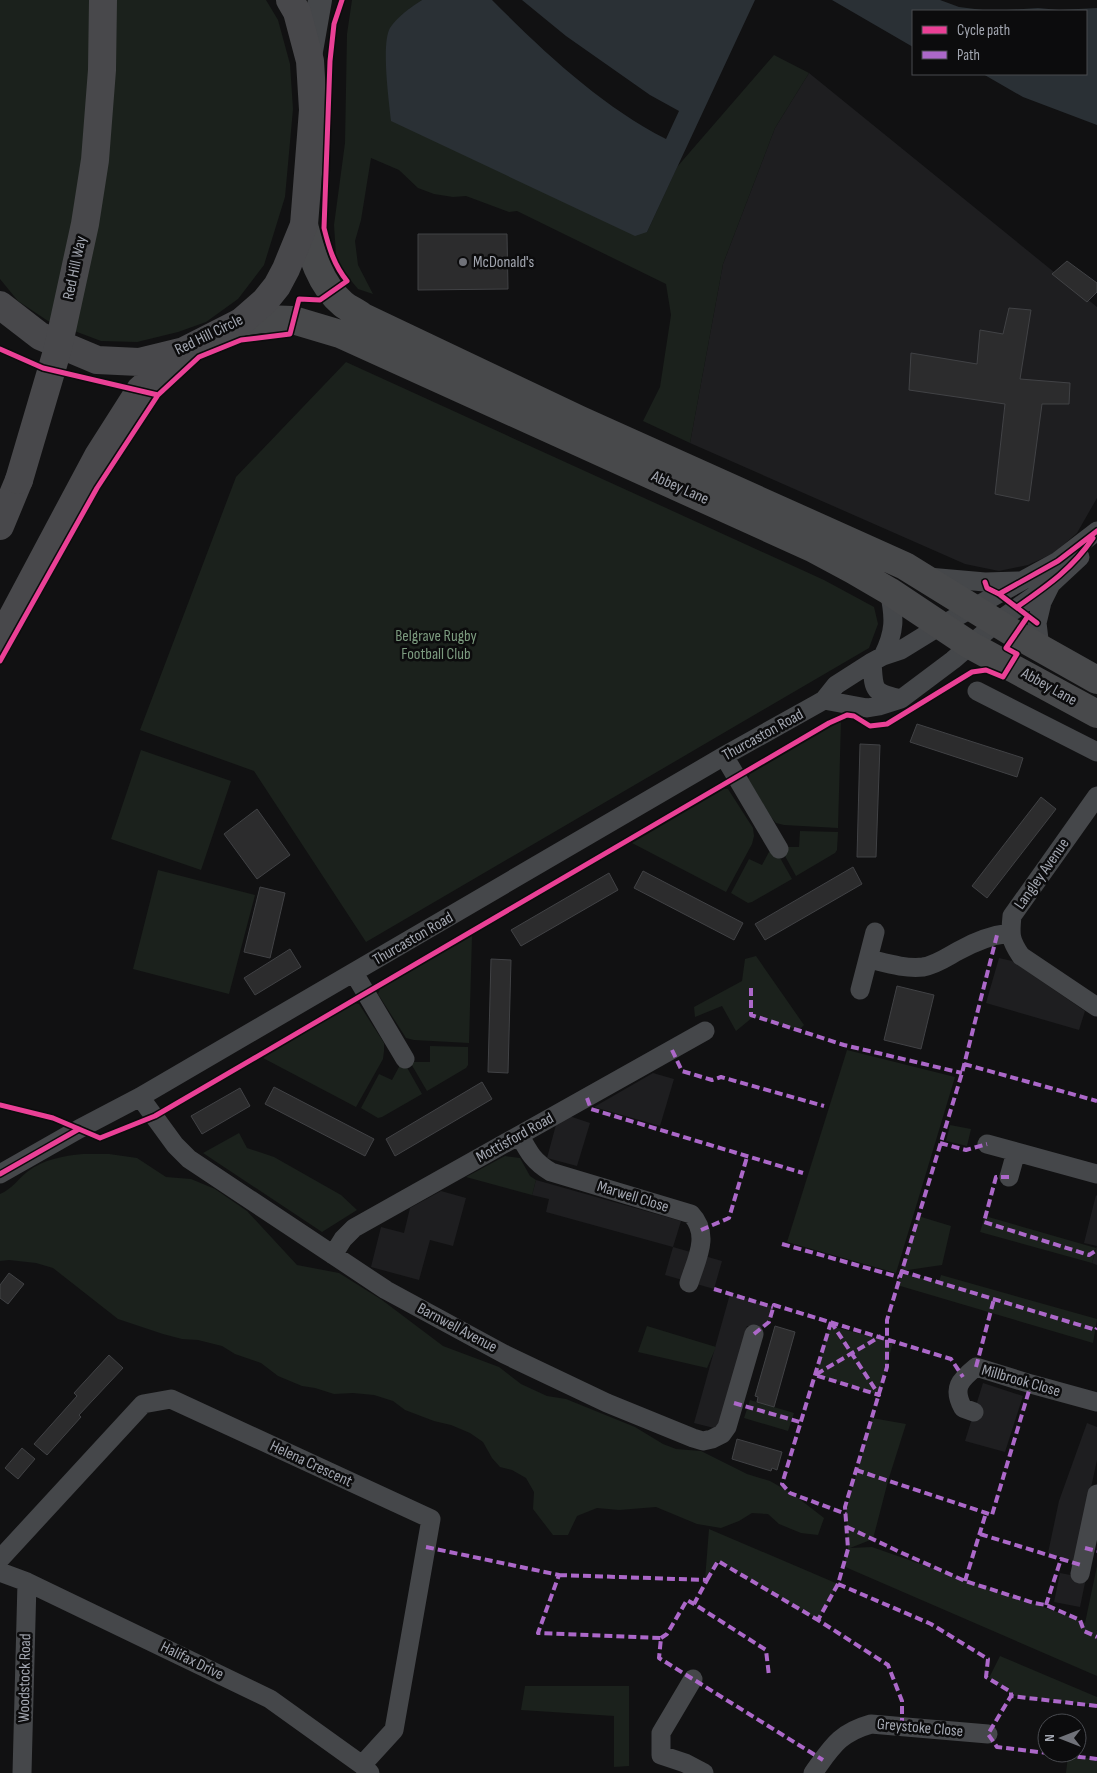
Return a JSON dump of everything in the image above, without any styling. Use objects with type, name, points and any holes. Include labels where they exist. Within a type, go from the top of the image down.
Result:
[{"type":"highway","name":"Red Hill Way","points":[[0,526],[19,480],[58,348],[85,224],[95,160],[102,70],[103,0]]},
{"type":"highway","name":"Red Hill Circle","points":[[0,304],[40,336],[97,360],[139,362],[184,351],[241,322],[265,302],[277,286],[286,269],[304,225],[313,110],[310,60],[297,12],[290,0]]},
{"type":"highway","points":[[0,640],[98,456],[140,390],[184,351]]},
{"type":"main road","name":"Abbey Lane","points":[[304,225],[310,248],[327,285],[343,304],[363,316],[580,420],[905,566],[1040,648],[1097,680]]},
{"type":"main road","name":"Abbey Lane","points":[[241,322],[263,319],[293,320],[340,334],[812,548],[889,591],[970,646],[1097,714]]},
{"type":"street","points":[[310,60],[320,0]]},
{"type":"street","name":"Thurcaston Road","points":[[0,1174],[79,1128],[140,1097],[724,756],[824,700],[836,685],[877,659],[901,650],[973,607],[1058,561],[1097,531]]},
{"type":"street","name":"Thurcaston Road","points":[[824,700],[867,708],[901,699],[970,646],[997,622],[1051,584],[1081,556],[1097,531]]},
{"type":"street","name":"Thurcaston Road","points":[[919,576],[985,582],[1022,581]]},
{"type":"street","name":"Thurcaston Road","points":[[1040,648],[1037,623],[1042,602],[1051,584]]},
{"type":"street","points":[[889,591],[894,625],[891,641],[877,659],[873,683],[876,690],[881,694],[901,699]]},
{"type":"street","points":[[977,691],[1097,752]]},
{"type":"street","points":[[724,756],[779,849]]},
{"type":"street","name":"Langley Avenue","points":[[1010,933],[1012,916],[1097,796]]},
{"type":"street","points":[[860,990],[875,932]]},
{"type":"street","points":[[869,959],[910,967],[924,967],[936,964],[979,941],[1010,933],[1013,945],[1021,956],[1097,1007]]},
{"type":"street","points":[[354,973],[405,1059]]},
{"type":"street","name":"Mottisford Road","points":[[333,1255],[354,1228],[705,1031]]},
{"type":"street","name":"Barnwell Avenue","points":[[140,1097],[175,1145],[189,1159],[386,1290],[504,1354],[607,1403],[678,1433],[703,1440],[712,1439],[722,1434],[727,1427],[754,1334]]},
{"type":"street","name":"Marwell Close","points":[[520,1136],[532,1157],[540,1166],[551,1172],[691,1214],[698,1221],[702,1240],[689,1284]]},
{"type":"street","points":[[987,1144],[1097,1174]]},
{"type":"street","points":[[1009,1176],[1016,1152]]},
{"type":"street","name":"Millbrook Close","points":[[974,1412],[963,1408],[958,1400],[957,1387],[964,1377],[976,1367],[1097,1402]]},
{"type":"street","name":"Helena Crescent","points":[[0,1559],[143,1404],[171,1399],[431,1519],[394,1730],[366,1769]]},
{"type":"street","points":[[1080,1574],[1097,1494]]},
{"type":"street","name":"Halifax Drive","points":[[0,1572],[27,1582],[270,1700],[366,1769]]},
{"type":"street","name":"Woodstock Road","points":[[22,1773],[27,1582]]},
{"type":"street","points":[[693,1679],[661,1733],[661,1755],[685,1762],[704,1773]]},
{"type":"street","name":"Greystoke Close","points":[[813,1773],[838,1739],[859,1727],[871,1724],[988,1734]]},
{"type":"shaded area","points":[[422,0],[492,0],[553,58],[596,94],[618,110],[666,139],[679,111],[650,95],[566,36],[522,0],[755,0],[647,232],[635,236],[391,121],[386,73],[387,36],[396,20]]},
{"type":"shaded area","points":[[832,0],[940,0],[959,7],[983,10],[912,10],[912,46]]},
{"type":"shaded area","points":[[1038,8],[1059,10],[1007,10]]},
{"type":"shaded area","points":[[1097,8],[1097,125],[1023,97],[985,75],[1087,75],[1087,10],[1059,10]]},
{"type":"shaded area","points":[[809,73],[1097,307],[1097,498],[1077,533],[1054,553],[1028,565],[999,571],[965,564],[690,443],[723,264],[775,128]]},
{"type":"shaded area","points":[[999,958],[1012,961],[1085,1011],[1079,1030],[986,1003]]},
{"type":"shaded area","points":[[653,1073],[674,1079],[660,1126],[594,1107]]},
{"type":"shaded area","points":[[569,1116],[590,1123],[577,1166],[547,1158],[557,1121]]},
{"type":"shaded area","points":[[536,1180],[681,1221],[673,1247],[546,1212],[549,1199],[532,1195]]},
{"type":"shaded area","points":[[441,1191],[466,1198],[453,1246],[430,1240],[419,1280],[371,1267],[381,1227],[404,1233],[410,1208]]},
{"type":"shaded area","points":[[1097,1196],[1097,1246],[1084,1243]]},
{"type":"shaded area","points":[[1097,1246],[1097,1265],[1092,1263]]},
{"type":"shaded area","points":[[673,1247],[722,1261],[714,1289],[665,1275]]},
{"type":"shaded area","points":[[730,1294],[774,1307],[769,1324],[759,1329],[747,1326],[718,1429],[694,1423]]},
{"type":"shaded area","points":[[983,1383],[1023,1396],[1005,1452],[965,1441]]},
{"type":"shaded area","points":[[1087,1423],[1097,1427],[1097,1460],[1075,1562],[1048,1553],[1059,1501]]},
{"type":"shaded area","points":[[1060,1573],[1086,1578],[1080,1607],[1054,1602]]},
{"type":"green space","points":[[0,0],[266,0],[278,20],[290,64],[293,109],[285,197],[264,265],[238,299],[206,322],[178,332],[137,342],[101,341],[48,321],[18,301],[0,279]]},
{"type":"green space","points":[[352,0],[422,0],[409,9],[647,232],[677,167],[774,55],[809,73],[775,128],[723,264],[690,443],[643,421],[660,387],[671,315],[666,284],[517,211],[509,212],[466,196],[453,197],[434,194],[418,188],[399,170],[371,158],[361,220],[355,241],[358,265],[373,294],[358,289],[343,271],[336,255],[334,225],[345,143],[347,34]]},
{"type":"green space","name":"Belgrave Rugby Football Club","points":[[346,362],[824,580],[874,607],[878,624],[869,648],[366,942],[254,771],[140,730],[236,477]]},
{"type":"green space","points":[[841,721],[838,828],[776,823],[748,779],[750,774]]},
{"type":"green space","points":[[141,750],[231,781],[201,870],[111,839]]},
{"type":"green space","points":[[724,789],[728,789],[753,828],[754,836],[752,844],[726,892],[632,843]]},
{"type":"green space","points":[[800,831],[838,832],[837,850],[796,876],[780,847],[799,847]]},
{"type":"green space","points":[[775,849],[792,879],[748,903],[731,893],[749,859],[762,865],[769,852]]},
{"type":"green space","points":[[158,870],[255,895],[229,994],[133,969]]},
{"type":"green space","points":[[472,936],[469,1043],[406,1038],[378,994],[380,989]]},
{"type":"green space","points":[[756,956],[804,1025],[799,1030],[753,1017],[736,1031],[722,1006],[695,1017],[694,1007],[742,981],[745,959]]},
{"type":"green space","points":[[354,1003],[359,1004],[384,1043],[383,1059],[356,1107],[263,1058]]},
{"type":"green space","points":[[430,1046],[468,1047],[468,1065],[427,1091],[410,1062],[430,1062]]},
{"type":"green space","points":[[847,1050],[955,1077],[896,1273],[787,1242]]},
{"type":"green space","points":[[405,1064],[422,1094],[378,1118],[361,1108],[379,1074],[392,1080],[399,1067]]},
{"type":"green space","points":[[950,1125],[971,1129],[967,1146],[946,1141]]},
{"type":"green space","points":[[239,1133],[247,1148],[274,1157],[341,1195],[357,1210],[322,1232],[203,1153]]},
{"type":"green space","points":[[83,1154],[109,1154],[137,1158],[166,1177],[191,1179],[215,1189],[247,1211],[297,1265],[339,1273],[382,1300],[443,1346],[499,1367],[521,1384],[547,1396],[566,1399],[635,1427],[663,1444],[676,1449],[701,1451],[747,1474],[770,1481],[793,1494],[824,1518],[818,1535],[801,1533],[779,1524],[768,1514],[752,1513],[739,1521],[721,1528],[697,1524],[656,1507],[619,1510],[597,1508],[577,1516],[568,1535],[553,1535],[533,1509],[534,1492],[526,1478],[512,1470],[500,1467],[492,1458],[483,1442],[470,1433],[405,1410],[393,1401],[374,1395],[334,1394],[302,1386],[278,1376],[261,1363],[235,1354],[222,1346],[198,1340],[182,1339],[118,1319],[53,1268],[36,1263],[0,1261],[0,1194],[40,1164],[61,1157]]},
{"type":"green space","points":[[505,1156],[520,1158],[530,1176],[536,1180],[532,1195],[466,1177]]},
{"type":"green space","points":[[918,1216],[951,1226],[942,1265],[901,1271]]},
{"type":"green space","points":[[985,1216],[1096,1248],[1092,1263],[980,1232]]},
{"type":"green space","points":[[901,1273],[939,1282],[941,1275],[1097,1319],[1093,1343],[897,1285]]},
{"type":"green space","points":[[647,1326],[716,1347],[707,1368],[638,1352]]},
{"type":"green space","points":[[830,1326],[893,1342],[879,1395],[815,1375]]},
{"type":"green space","points":[[750,1400],[794,1413],[788,1431],[744,1418]]},
{"type":"green space","points":[[872,1418],[906,1424],[888,1481],[873,1539],[850,1548],[872,1547],[1085,1623],[1097,1566],[1097,1676],[843,1566],[848,1549],[846,1511]]},
{"type":"green space","points":[[709,1529],[838,1584],[818,1620],[718,1561],[705,1580]]},
{"type":"green space","points":[[1000,1656],[1097,1697],[1097,1705],[1014,1696],[989,1678]]},
{"type":"green space","points":[[525,1686],[629,1686],[629,1766],[614,1767],[614,1716],[521,1710]]},
{"type":"green space","points":[[1087,1758],[1097,1759],[1097,1773],[1066,1773],[1067,1763],[1087,1763]]},
{"type":"building","name":"McDonald's","points":[[418,234],[507,234],[508,289],[418,290]]},
{"type":"building","points":[[1067,261],[1097,283],[1097,292],[1087,302],[1052,274]]},
{"type":"building","points":[[1009,308],[1031,310],[1020,379],[1070,383],[1069,404],[1042,404],[1029,501],[995,494],[1005,404],[909,390],[911,353],[977,364],[980,330],[1003,334]]},
{"type":"building","points":[[917,724],[1023,758],[1017,777],[910,742]]},
{"type":"building","points":[[860,744],[880,745],[876,857],[857,857]]},
{"type":"building","points":[[1041,797],[1056,809],[987,898],[972,886]]},
{"type":"building","points":[[257,809],[290,855],[257,879],[224,834]]},
{"type":"building","points":[[853,867],[862,884],[765,940],[755,924]]},
{"type":"building","points":[[643,871],[743,923],[734,940],[634,888]]},
{"type":"building","points":[[609,873],[618,890],[521,946],[511,930]]},
{"type":"building","points":[[260,887],[285,893],[270,958],[244,952]]},
{"type":"building","points":[[290,949],[301,967],[255,995],[244,978]]},
{"type":"building","points":[[491,959],[511,960],[508,1073],[488,1072]]},
{"type":"building","points":[[897,986],[934,995],[921,1049],[884,1040]]},
{"type":"building","points":[[482,1082],[492,1099],[395,1156],[386,1139]]},
{"type":"building","points":[[274,1087],[374,1139],[365,1156],[265,1104]]},
{"type":"building","points":[[240,1088],[250,1106],[202,1134],[191,1116]]},
{"type":"building","points":[[9,1273],[24,1284],[8,1304],[0,1298],[0,1285]]},
{"type":"building","points":[[775,1326],[795,1332],[774,1407],[757,1402],[758,1397],[755,1396]]},
{"type":"building","points":[[109,1355],[123,1368],[79,1415],[81,1417],[47,1455],[34,1444],[77,1396],[74,1393]]},
{"type":"building","points":[[737,1439],[782,1452],[777,1470],[772,1468],[771,1471],[732,1459]]},
{"type":"building","points":[[22,1448],[35,1459],[18,1479],[5,1468]]},
{"type":"marked path","points":[[902,1726],[902,1701],[888,1665],[818,1620],[838,1584],[848,1549],[845,1507],[887,1367],[887,1320],[962,1073],[997,935]]},
{"type":"marked path","points":[[751,988],[751,1015],[844,1045],[962,1073]]},
{"type":"marked path","points":[[672,1050],[682,1071],[712,1080],[721,1077],[824,1106]]},
{"type":"marked path","points":[[964,1064],[1097,1101]]},
{"type":"marked path","points":[[587,1098],[591,1109],[803,1173]]},
{"type":"marked path","points":[[940,1143],[966,1150],[987,1144]]},
{"type":"marked path","points":[[701,1230],[729,1218],[747,1157]]},
{"type":"marked path","points":[[1009,1177],[996,1177],[984,1222],[1089,1255],[1097,1250]]},
{"type":"marked path","points":[[782,1244],[899,1277]]},
{"type":"marked path","points":[[901,1271],[1096,1330],[1097,1328]]},
{"type":"marked path","points":[[714,1289],[773,1307]]},
{"type":"marked path","points":[[976,1367],[994,1299]]},
{"type":"marked path","points":[[754,1334],[769,1322],[774,1305],[951,1359],[963,1377]]},
{"type":"marked path","points":[[831,1322],[782,1484],[790,1493],[846,1514]]},
{"type":"marked path","points":[[831,1322],[879,1395],[815,1375],[881,1336]]},
{"type":"marked path","points":[[856,1470],[992,1515],[1031,1384]]},
{"type":"marked path","points":[[734,1403],[800,1422]]},
{"type":"marked path","points":[[965,1581],[986,1513]]},
{"type":"marked path","points":[[847,1527],[965,1581],[1046,1605],[1080,1620],[1084,1631],[1097,1637]]},
{"type":"marked path","points":[[980,1534],[1061,1559]]},
{"type":"marked path","points":[[426,1547],[559,1575],[538,1633],[661,1638],[659,1658],[823,1760]]},
{"type":"marked path","points":[[1085,1548],[1097,1551]]},
{"type":"marked path","points":[[1046,1605],[1061,1559],[1081,1565]]},
{"type":"marked path","points":[[707,1580],[718,1561],[818,1620]]},
{"type":"marked path","points":[[559,1575],[707,1580],[694,1604],[766,1650],[769,1676]]},
{"type":"marked path","points":[[838,1584],[931,1624],[988,1659],[986,1677],[1011,1692],[1011,1696]]},
{"type":"marked path","points":[[661,1638],[667,1634],[687,1600],[694,1604]]},
{"type":"marked path","points":[[1097,1706],[1011,1696],[988,1734],[997,1747],[1097,1759]]},
{"type":"cycle path","points":[[0,661],[97,488],[158,395],[199,357],[241,340],[290,334],[299,299],[320,300],[347,281],[332,256],[324,228],[330,61],[334,24],[342,0]]},
{"type":"cycle path","points":[[0,349],[43,368],[158,395]]},
{"type":"cycle path","points":[[999,594],[1058,561],[1097,531]]},
{"type":"cycle path","points":[[1017,607],[1068,568],[1093,538]]},
{"type":"cycle path","points":[[985,582],[987,588],[999,594],[1037,623]]},
{"type":"cycle path","points":[[0,1105],[53,1118],[100,1138],[155,1116],[829,723],[847,715],[854,716],[870,726],[887,724],[972,672],[986,670],[1003,677],[1017,654],[1006,648],[1028,616]]},
{"type":"cycle path","points":[[0,1174],[79,1129]]},
{"type":"place","name":"McDonald's","points":[[463,262]]}]
